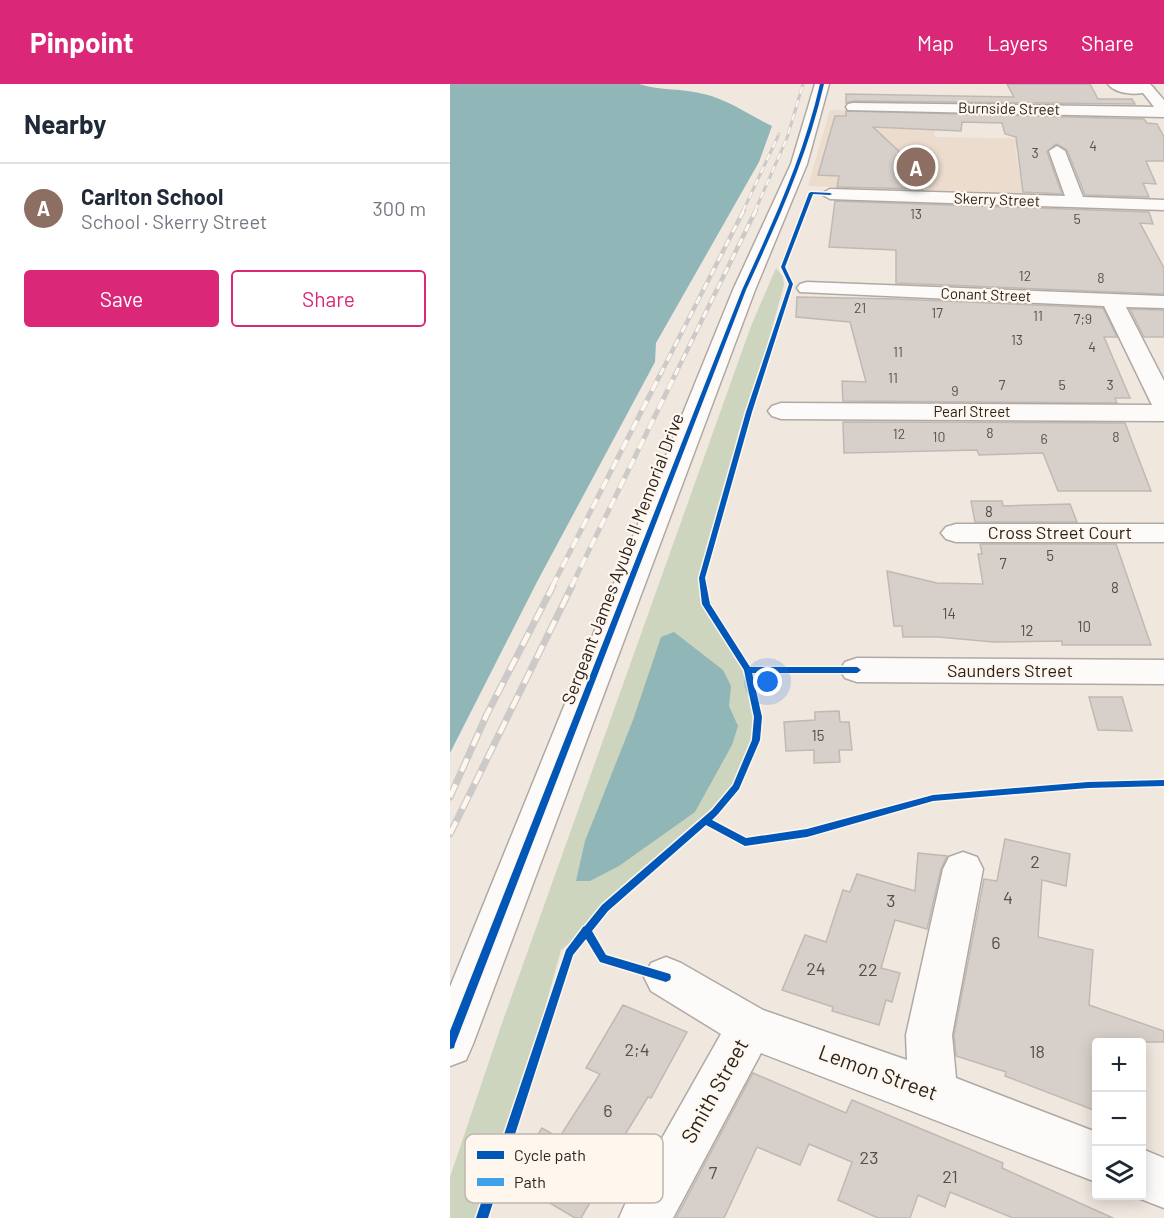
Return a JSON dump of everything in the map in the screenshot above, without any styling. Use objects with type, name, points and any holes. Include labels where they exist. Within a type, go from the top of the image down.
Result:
[{"type":"main road","name":"Sergeant James Ayube II Memorial Drive","points":[[450,1044],[744,290],[797,171],[815,117],[822,84]]},
{"type":"main road","points":[[1115,84],[1119,88],[1145,86],[1164,111]]},
{"type":"main road","name":"Burnside Street","points":[[853,107],[1164,111]]},
{"type":"main road","points":[[1057,151],[1076,203]]},
{"type":"main road","name":"Skerry Street","points":[[830,194],[1164,205]]},
{"type":"main road","name":"Conant Street","points":[[807,288],[1164,302]]},
{"type":"main road","points":[[1112,300],[1164,405]]},
{"type":"main road","name":"Pearl Street","points":[[781,411],[1164,413]]},
{"type":"main road","name":"Cross Street Court","points":[[956,533],[1164,533]]},
{"type":"main road","name":"Saunders Street","points":[[857,670],[1164,672]]},
{"type":"main road","points":[[933,1093],[929,1035],[963,869]]},
{"type":"main road","name":"Lemon Street","points":[[666,977],[750,1027],[933,1093],[1092,1155]]},
{"type":"main road","name":"Smith Street","points":[[663,1185],[750,1027]]},
{"type":"main road","points":[[1146,1176],[1164,1183]]},
{"type":"main road","name":"Smith Street","points":[[645,1218],[653,1203]]},
{"type":"shaded area","points":[[830,110],[932,112],[935,137],[1045,139],[1049,148],[1015,148],[1023,193],[808,186]]},
{"type":"green space","points":[[776,268],[783,277],[784,285],[702,578],[706,604],[748,670],[758,717],[756,740],[736,787],[715,812],[605,908],[586,930],[561,950],[510,1134],[465,1134],[465,1203],[491,1203],[487,1218],[450,1218],[450,1177],[501,1026],[751,326]]},
{"type":"water","points":[[450,84],[639,84],[696,92],[713,97],[772,126],[759,162],[656,343],[655,362],[538,580],[450,753]]},
{"type":"water","points":[[674,632],[723,670],[731,686],[729,706],[738,726],[732,745],[695,812],[619,866],[590,881],[576,881],[585,841],[633,720],[661,637]]},
{"type":"building","points":[[1007,84],[1090,84],[1098,99],[1132,99],[1135,104],[853,101],[846,103],[846,94],[1014,97]]},
{"type":"building","points":[[846,111],[1144,119],[1147,123],[1157,124],[1164,137],[1164,161],[1146,161],[1156,184],[1143,183],[1149,197],[1085,195],[1067,150],[1056,144],[1047,152],[1062,194],[1023,192],[1016,137],[1005,134],[1002,123],[962,122],[961,131],[873,127],[917,168],[922,189],[837,187],[839,176],[818,175],[835,116],[846,116]]},
{"type":"building","points":[[835,201],[1149,212],[1153,224],[1140,223],[1164,268],[1164,294],[896,283],[896,250],[829,247]]},
{"type":"building","points":[[797,297],[1103,308],[1117,337],[1104,337],[1130,398],[1115,398],[1117,403],[843,401],[842,381],[866,382],[850,322],[796,317]]},
{"type":"building","points":[[1130,309],[1164,310],[1164,337],[1144,337]]},
{"type":"building","points":[[843,422],[1125,423],[1151,491],[1058,491],[1043,453],[979,455],[977,450],[844,453]]},
{"type":"building","points":[[971,501],[1002,501],[1003,506],[1070,504],[1077,522],[975,522]]},
{"type":"building","points":[[980,544],[1116,544],[1151,645],[1062,645],[1062,641],[994,642],[938,637],[903,637],[902,626],[894,626],[887,571],[937,583],[983,584],[978,554],[982,554]]},
{"type":"building","points":[[1089,697],[1122,697],[1132,731],[1098,730]]},
{"type":"building","points":[[839,711],[840,722],[849,722],[852,750],[839,750],[840,762],[814,763],[814,750],[786,751],[784,722],[815,720],[815,712]]},
{"type":"building","points":[[1005,839],[1070,854],[1066,886],[1042,880],[1038,937],[1093,950],[1089,1005],[1164,1031],[1164,1042],[1146,1042],[1146,1038],[1092,1038],[1092,1109],[1005,1076],[1006,1072],[956,1056],[954,1035],[984,879],[997,881]]},
{"type":"building","points":[[918,853],[947,856],[941,869],[927,929],[895,920],[881,968],[900,973],[892,1002],[886,1000],[879,1025],[832,1011],[833,1007],[782,990],[805,935],[826,942],[843,890],[850,892],[857,874],[915,891]]},
{"type":"building","points":[[623,1005],[687,1032],[651,1098],[648,1097],[625,1134],[562,1134],[600,1074],[586,1068]]},
{"type":"building","points":[[753,1073],[846,1113],[852,1100],[1003,1163],[1002,1168],[1113,1218],[1013,1218],[950,1192],[945,1207],[918,1195],[910,1218],[878,1218],[838,1200],[852,1162],[809,1144],[800,1165],[757,1147],[724,1218],[676,1218]]},
{"type":"building","points":[[542,1128],[552,1134],[538,1134]]},
{"type":"building","points":[[550,1203],[590,1203],[581,1218],[575,1218]]},
{"type":"railway","points":[[755,211],[787,138],[803,84]]},
{"type":"railway","points":[[743,211],[779,134]]},
{"type":"railway","points":[[660,375],[744,210]]},
{"type":"railway","points":[[675,375],[756,210]]},
{"type":"railway","points":[[552,587],[661,373]]},
{"type":"railway","points":[[571,587],[676,373]]},
{"type":"railway","points":[[450,797],[487,714],[553,586]]},
{"type":"railway","points":[[450,834],[572,586]]},
{"type":"cycle path","points":[[450,1044],[744,290],[799,164],[822,84]]},
{"type":"cycle path","points":[[510,1134],[569,953],[605,908],[715,812],[736,787],[756,740],[758,717],[748,670],[706,604],[702,578],[749,412],[791,284],[783,267],[811,193],[830,194]]},
{"type":"cycle path","points":[[748,670],[857,670]]},
{"type":"cycle path","points":[[706,821],[745,842],[807,833],[933,798],[1088,785],[1164,783]]},
{"type":"cycle path","points":[[586,930],[603,959],[666,977]]},
{"type":"cycle path","points":[[482,1218],[487,1203]]},
{"type":"place","name":"Carlton School","points":[[916,167]]}]
